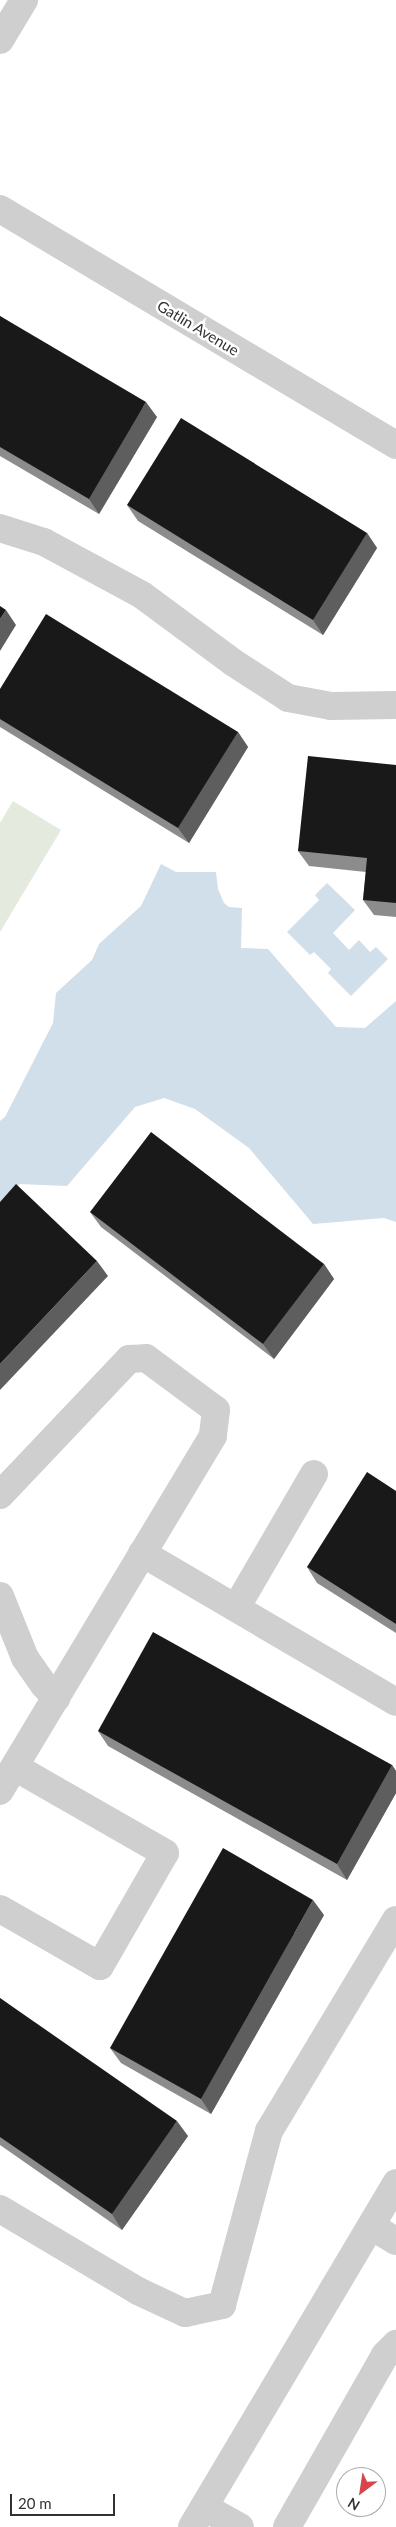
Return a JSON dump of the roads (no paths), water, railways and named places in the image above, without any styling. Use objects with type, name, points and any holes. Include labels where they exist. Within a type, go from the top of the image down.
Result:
[{"type":"street","points":[[0,40],[24,0]]},
{"type":"street","name":"Gatlin Avenue","points":[[0,209],[396,445]]},
{"type":"street","points":[[0,528],[44,542],[142,595],[234,663],[288,698],[331,706],[396,705]]},
{"type":"street","points":[[0,1495],[129,1359],[146,1358],[216,1410],[213,1436],[0,1791]]},
{"type":"street","points":[[236,1608],[314,1474]]},
{"type":"street","points":[[142,1553],[396,1702]]},
{"type":"street","points":[[0,1596],[25,1658],[44,1685],[56,1698]]},
{"type":"street","points":[[0,1909],[100,1966],[165,1853],[15,1767]]},
{"type":"street","points":[[0,2209],[138,2291],[185,2313],[222,2305],[269,2131],[396,1920]]},
{"type":"street","points":[[240,2527],[198,2517],[396,2184]]},
{"type":"street","points":[[370,2226],[396,2242]]},
{"type":"street","points":[[287,2527],[385,2356],[396,2344]]}]
